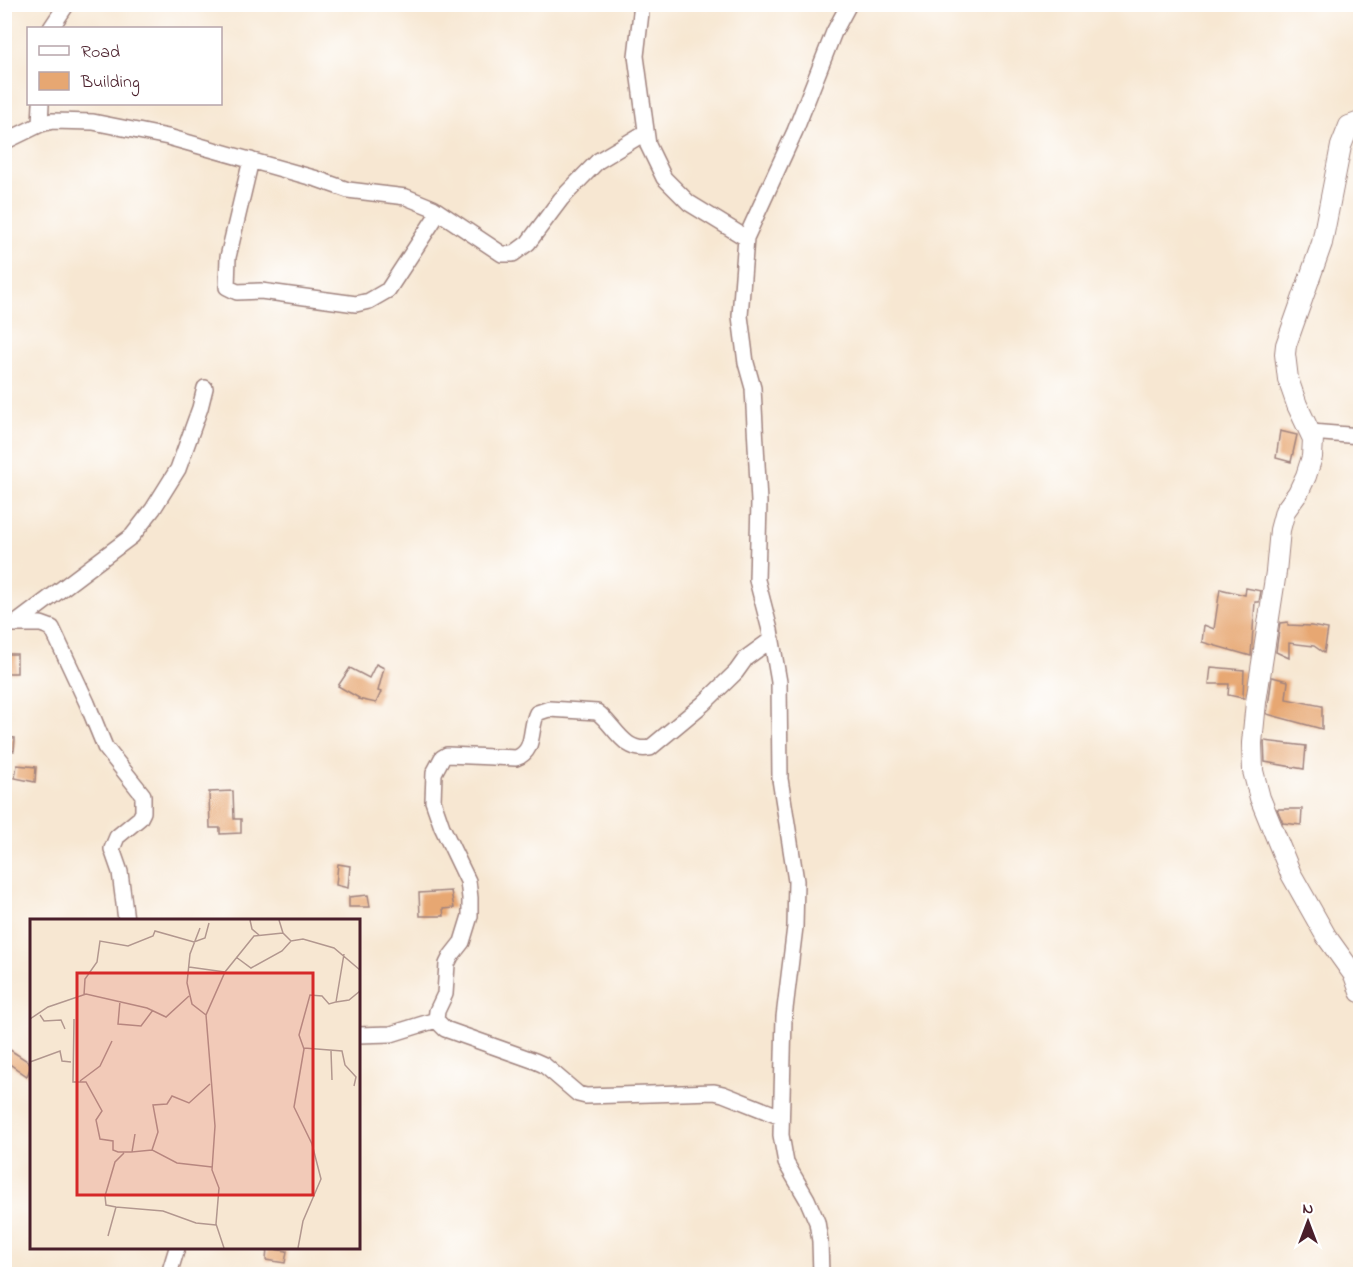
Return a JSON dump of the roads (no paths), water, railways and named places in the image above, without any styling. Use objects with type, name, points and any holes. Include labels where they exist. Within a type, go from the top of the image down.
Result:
[{"type":"street","points":[[52,27],[67,4]]},
{"type":"street","points":[[642,4],[636,56],[648,145],[664,178],[689,203],[746,238]]},
{"type":"street","points":[[821,1275],[817,1222],[807,1199],[786,1163],[781,1135],[784,1017],[795,927],[796,881],[780,780],[779,682],[772,639],[757,580],[759,502],[753,388],[746,363],[740,316],[746,238],[795,131],[834,32],[849,4]]},
{"type":"street","points":[[40,124],[41,105]]},
{"type":"street","points":[[4,142],[40,124],[52,121],[93,122],[168,137],[348,190],[406,197],[439,212],[502,254],[513,254],[528,243],[561,199],[598,161],[646,132]]},
{"type":"street","points":[[1360,122],[1349,126],[1341,146],[1322,243],[1286,345],[1288,379],[1297,405],[1311,432],[1312,457],[1298,494],[1285,511],[1280,530],[1252,742],[1252,763],[1260,798],[1291,874],[1326,936],[1354,975],[1360,992]]},
{"type":"street","points":[[251,160],[228,257],[227,287],[237,292],[261,291],[356,304],[369,301],[388,290],[439,212]]},
{"type":"street","points":[[10,624],[132,536],[153,509],[178,469],[205,388]]},
{"type":"street","points":[[1311,432],[1360,436]]},
{"type":"street","points":[[10,624],[41,624],[52,628],[105,747],[143,795],[143,812],[140,818],[117,837],[112,849],[120,872],[126,919]]},
{"type":"street","points":[[436,1020],[437,1011],[445,994],[447,964],[462,942],[470,916],[468,881],[442,827],[433,801],[434,773],[442,758],[453,753],[516,758],[522,756],[530,743],[537,713],[543,709],[597,712],[626,743],[641,750],[650,748],[703,704],[736,672],[746,658],[772,639]]},
{"type":"street","points":[[360,1035],[391,1034],[436,1020]]},
{"type":"street","points":[[436,1020],[445,1029],[544,1065],[565,1084],[582,1095],[714,1092],[781,1117]]},
{"type":"street","points":[[169,1275],[177,1249]]}]
